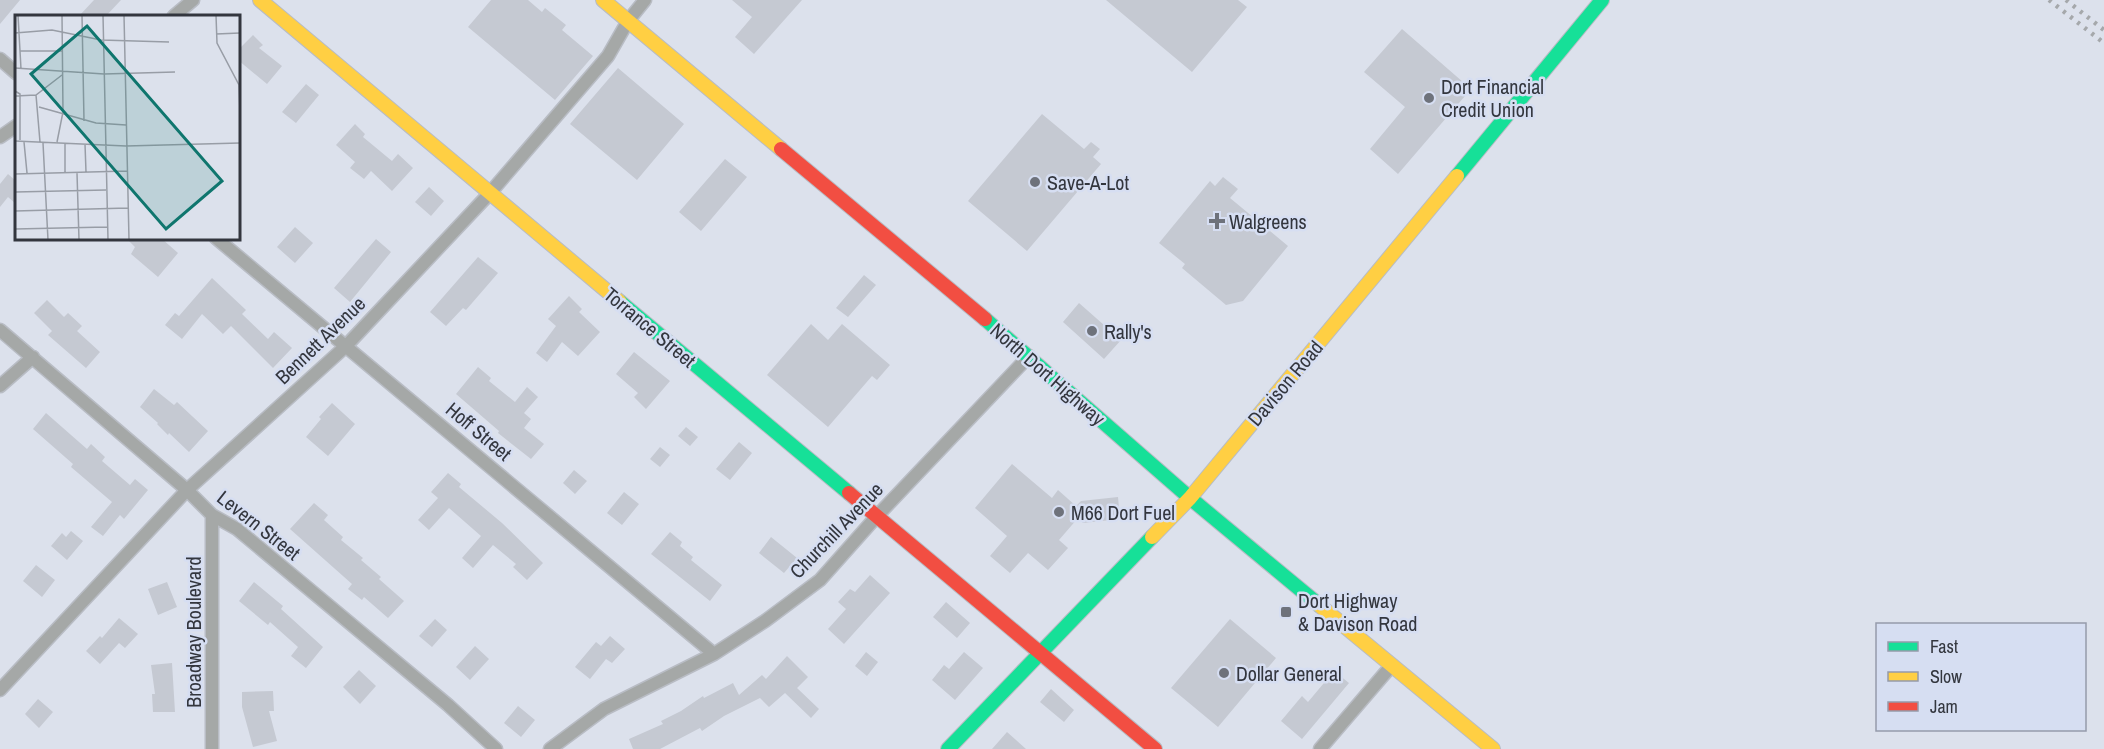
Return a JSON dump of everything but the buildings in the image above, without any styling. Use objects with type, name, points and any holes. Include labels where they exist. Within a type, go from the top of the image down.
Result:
[{"type":"main road","name":"Torrance Street","points":[[260,0],[1155,749]]},
{"type":"main road","name":"North Dort Highway","points":[[603,0],[1029,356],[1190,498],[1493,749]]},
{"type":"main road","name":"Davison Road","points":[[948,749],[1190,498],[1602,0]]},
{"type":"street","points":[[175,15],[193,0]]},
{"type":"street","name":"Bennett Avenue","points":[[0,690],[188,490],[346,346],[490,193],[608,56],[628,21],[645,0]]},
{"type":"street","points":[[0,59],[15,72]]},
{"type":"street","points":[[0,137],[15,127]]},
{"type":"street","name":"Hoff Street","points":[[218,240],[714,654]]},
{"type":"street","name":"Levern Street","points":[[0,330],[188,490],[212,515],[246,537],[448,705],[496,749]]},
{"type":"street","name":"Churchill Avenue","points":[[550,749],[604,710],[714,654],[765,621],[819,580],[1029,356]]},
{"type":"street","points":[[0,386],[33,357]]},
{"type":"street","name":"Broadway Boulevard","points":[[212,515],[212,749]]},
{"type":"street","points":[[1320,749],[1392,665]]},
{"type":"railway","points":[[2049,0],[2104,43]]},
{"type":"railway","points":[[2066,0],[2104,30]]},
{"type":"traffic: fast","points":[[1457,176],[1602,0]]},
{"type":"traffic: fast","points":[[620,302],[849,493]]},
{"type":"traffic: fast","points":[[985,319],[1190,498],[1319,605]]},
{"type":"traffic: fast","points":[[948,749],[1152,537]]},
{"type":"traffic: slow","points":[[260,0],[620,302]]},
{"type":"traffic: slow","points":[[603,0],[781,149]]},
{"type":"traffic: slow","points":[[1152,537],[1190,498],[1457,176]]},
{"type":"traffic: slow","points":[[1319,605],[1493,749]]},
{"type":"traffic: jam","points":[[781,149],[985,319]]},
{"type":"traffic: jam","points":[[849,493],[1155,749]]},
{"type":"place","name":"Dort Financial Credit Union","points":[[1429,98]]},
{"type":"place","name":"Save-A-Lot","points":[[1035,182]]},
{"type":"place","name":"Walgreens","points":[[1217,221]]},
{"type":"place","name":"Rally's","points":[[1092,331]]},
{"type":"place","name":"M66 Dort Fuel","points":[[1059,512]]},
{"type":"place","name":"Dort Highway & Davison Road","points":[[1286,612]]},
{"type":"place","name":"Dollar General","points":[[1224,673]]}]
